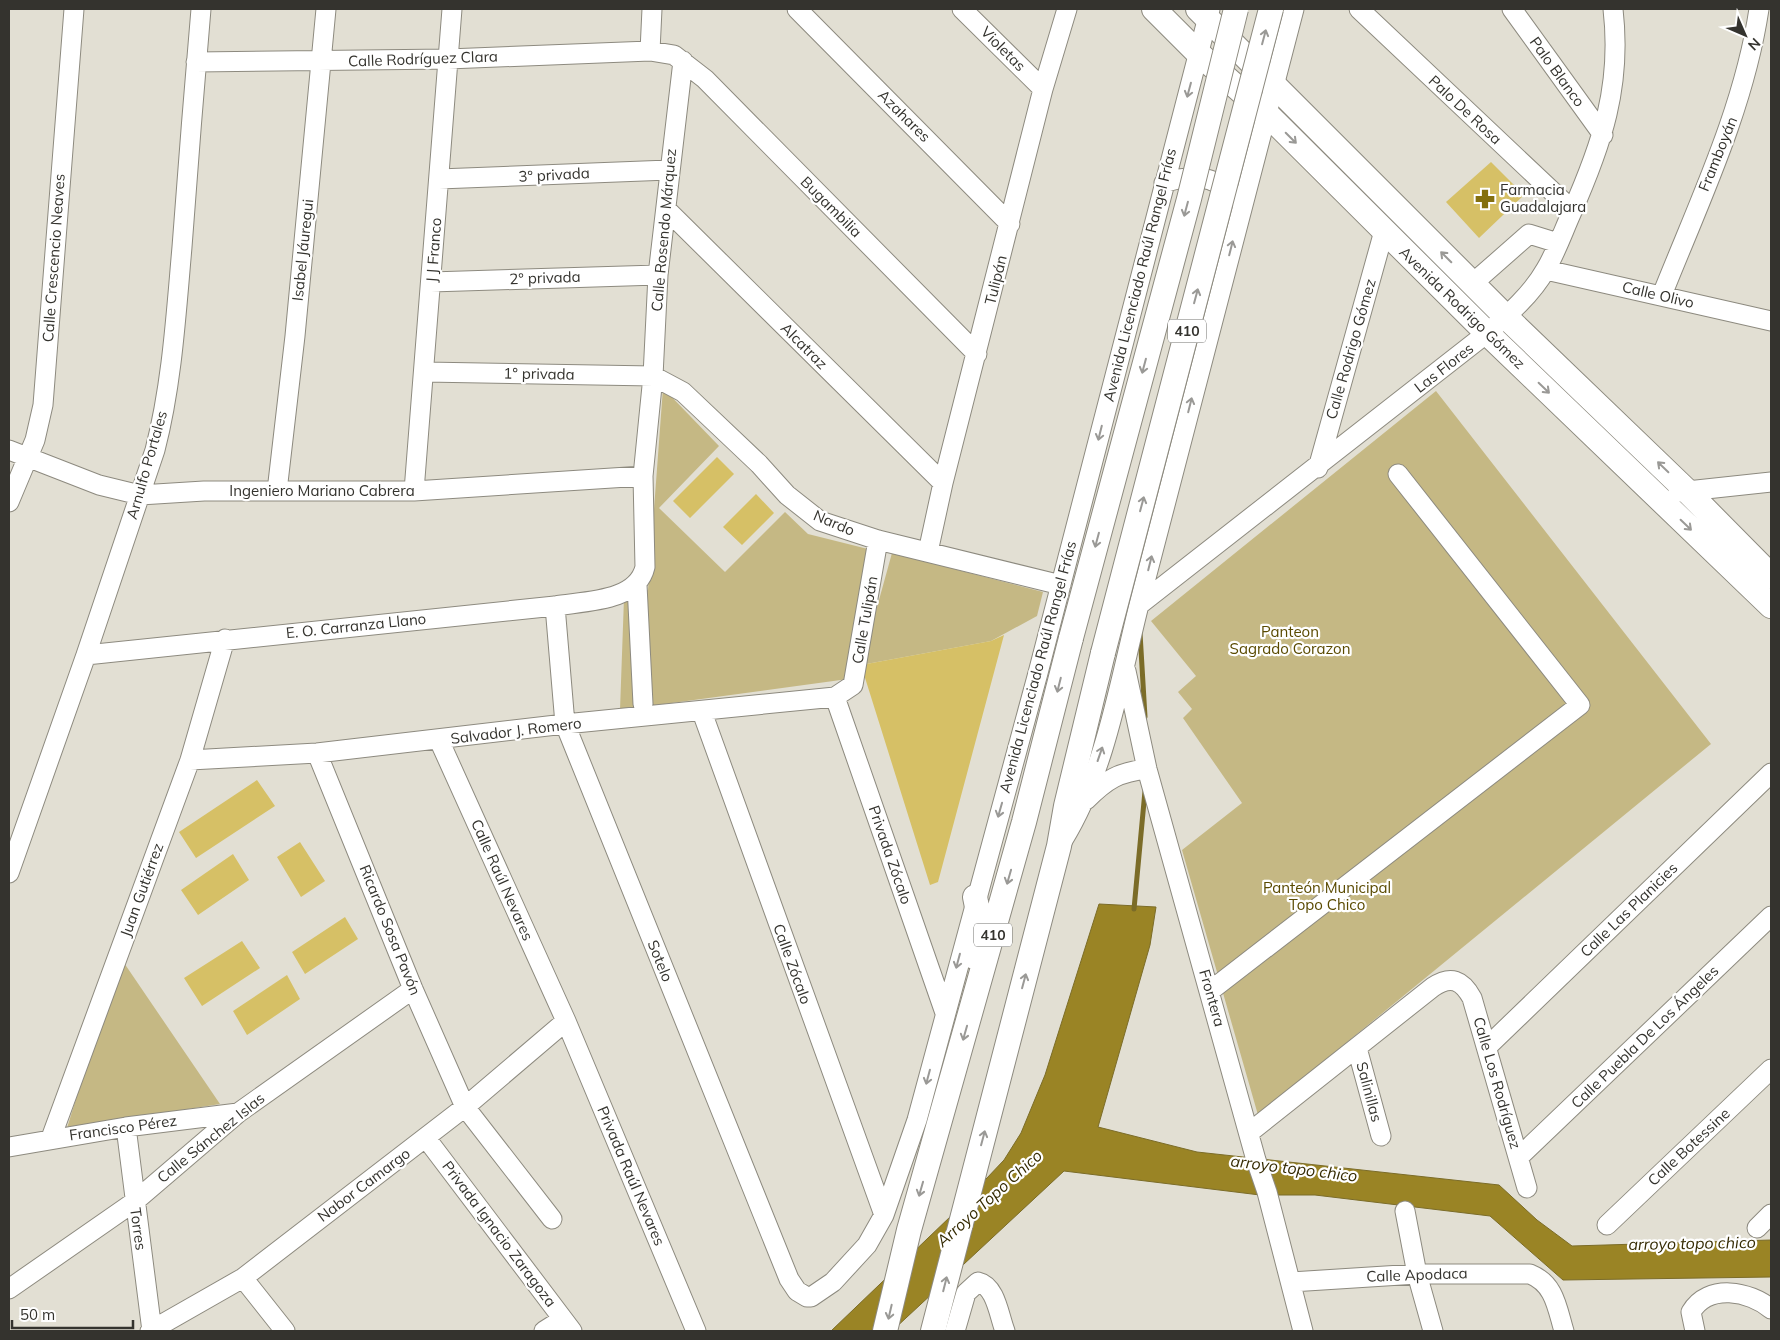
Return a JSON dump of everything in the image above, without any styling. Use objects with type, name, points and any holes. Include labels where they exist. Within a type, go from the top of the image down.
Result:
[{"type":"main road","name":"Avenida Rodrigo Gómez","points":[[1154,9],[1199,54],[1267,114],[1488,334],[1654,495],[1770,603]]},
{"type":"main road","name":"410","points":[[885,1331],[909,1230],[1024,822],[1071,638],[1186,209],[1236,9]]},
{"type":"main road","name":"410","points":[[933,1331],[1059,846],[1066,806],[1103,653],[1271,9]]},
{"type":"main road","name":"Avenida Rodrigo Gómez","points":[[1205,12],[1274,85],[1472,284],[1687,491],[1771,576]]},
{"type":"main road","points":[[975,897],[979,917],[974,965],[976,996]]},
{"type":"street","name":"Calle Crescencio Neaves","points":[[9,502],[28,457],[39,424],[48,358],[60,167],[74,9]]},
{"type":"street","name":"Arnulfo Portales","points":[[9,873],[140,495],[154,450],[168,387],[178,296],[200,9]]},
{"type":"street","name":"Isabel Jáuregui","points":[[277,491],[326,9]]},
{"type":"street","name":"J J Franco","points":[[414,491],[425,372],[452,9]]},
{"type":"street","points":[[652,9],[650,51],[666,53],[683,61]]},
{"type":"street","name":"Azahares","points":[[797,9],[1010,224]]},
{"type":"street","name":"Violetas","points":[[962,9],[1043,89]]},
{"type":"street","name":"Tulipán","points":[[928,552],[943,483],[1043,89],[1068,9]]},
{"type":"street","points":[[1059,846],[1085,801],[1116,703],[1124,663],[1294,9]]},
{"type":"street","name":"Palo De Rosa","points":[[1359,9],[1572,210]]},
{"type":"street","name":"Palo Blanco","points":[[1512,9],[1602,135]]},
{"type":"street","name":"Las Flores","points":[[1139,605],[1318,468],[1488,334],[1506,317],[1546,270],[1602,135],[1616,63],[1613,9]]},
{"type":"street","name":"Framboyán","points":[[1662,296],[1738,103],[1752,51],[1759,9]]},
{"type":"street","name":"Avenida Licenciado Raúl Rangel Frías","points":[[811,1297],[824,1290],[867,1245],[884,1215],[916,1120],[1061,585],[1199,54],[1205,12]]},
{"type":"street","name":"Calle Rodríguez Clara","points":[[196,62],[448,58],[650,51]]},
{"type":"street","name":"Calle Rosendo Márquez","points":[[632,589],[643,578],[645,567],[643,476],[653,376],[658,275],[683,61]]},
{"type":"street","name":"Bugambilia","points":[[683,61],[705,79],[977,354]]},
{"type":"street","name":"3° privada","points":[[439,179],[669,170]]},
{"type":"street","points":[[1164,183],[1184,176],[1214,181],[1235,198],[1240,211]]},
{"type":"street","name":"Alcatraz","points":[[666,209],[943,483]]},
{"type":"street","name":"Calle Rodrigo Gómez","points":[[1318,468],[1384,231]]},
{"type":"street","points":[[1472,284],[1529,234],[1558,243]]},
{"type":"street","name":"Calle Olivo","points":[[1546,270],[1771,321]]},
{"type":"street","name":"2° privada","points":[[431,282],[658,275]]},
{"type":"street","name":"1° privada","points":[[425,372],[653,376]]},
{"type":"street","name":"Nardo","points":[[653,376],[683,392],[745,450],[803,509],[820,520],[878,540],[1061,585]]},
{"type":"street","name":"Ingeniero Mariano Cabrera","points":[[9,450],[99,486],[140,495],[204,491],[414,491],[643,476]]},
{"type":"street","points":[[1210,992],[1580,705],[1398,474]]},
{"type":"street","points":[[1654,495],[1771,482]]},
{"type":"street","name":"Calle Tulipán","points":[[838,696],[853,685],[858,666],[878,540]]},
{"type":"street","points":[[632,589],[643,704]]},
{"type":"street","name":"E. O. Carranza Llano","points":[[86,655],[555,606],[632,589]]},
{"type":"street","name":"Sotelo","points":[[555,606],[565,724],[789,1279],[797,1291],[806,1297],[811,1297]]},
{"type":"street","name":"Juan Gutiérrez","points":[[50,1138],[190,760],[225,639]]},
{"type":"street","name":"Frontera","points":[[1124,663],[1147,769],[1250,1132],[1303,1331]]},
{"type":"street","name":"Salvador J. Romero","points":[[190,760],[317,753],[565,724],[702,712],[838,696]]},
{"type":"street","name":"Privada Zócalo","points":[[838,696],[945,1013]]},
{"type":"street","name":"Calle Zócalo","points":[[702,712],[884,1215]]},
{"type":"street","name":"Calle Raúl Nevares","points":[[439,740],[566,1021]]},
{"type":"street","name":"Ricardo Sosa Pavón","points":[[317,753],[413,988],[465,1107],[552,1220]]},
{"type":"street","points":[[1085,801],[1099,787],[1120,774],[1147,769]]},
{"type":"street","name":"Calle Las Planicies","points":[[1487,1047],[1771,773]]},
{"type":"street","name":"Calle Puebla De Los Ángeles","points":[[1519,1157],[1771,916]]},
{"type":"street","name":"Calle Los Rodríguez","points":[[1357,1048],[1440,982],[1454,979],[1460,983],[1472,998],[1527,1188]]},
{"type":"street","name":"Calle Sánchez Islas","points":[[9,1289],[134,1202],[238,1113],[413,988]]},
{"type":"street","name":"Nabor Camargo","points":[[152,1331],[243,1278],[465,1107],[566,1021]]},
{"type":"street","name":"Privada Raúl Nevares","points":[[566,1021],[696,1331]]},
{"type":"street","points":[[1250,1132],[1357,1048]]},
{"type":"street","name":"Salinillas","points":[[1357,1048],[1381,1136]]},
{"type":"street","name":"Calle Botessine","points":[[1607,1224],[1771,1070]]},
{"type":"street","name":"Francisco Pérez","points":[[9,1146],[126,1126],[238,1113]]},
{"type":"street","name":"Torres","points":[[126,1126],[134,1202],[152,1331]]},
{"type":"street","name":"Privada Ignacio Zaragoza","points":[[426,1138],[568,1325]]},
{"type":"street","points":[[1405,1211],[1417,1274],[1433,1331]]},
{"type":"street","points":[[1757,1228],[1771,1214]]},
{"type":"street","name":"Calle Apodaca","points":[[1291,1282],[1417,1274],[1514,1272],[1530,1274],[1542,1279],[1555,1301],[1564,1331]]},
{"type":"street","points":[[243,1278],[285,1331]]},
{"type":"street","points":[[955,1331],[966,1293],[971,1286],[978,1282],[985,1284],[990,1289],[1004,1331]]},
{"type":"street","points":[[1695,1331],[1692,1312],[1695,1306],[1704,1298],[1715,1294],[1735,1293],[1751,1296],[1771,1308]]},
{"type":"street","points":[[544,1331],[568,1325]]},
{"type":"green space","points":[[663,388],[719,446],[659,508],[725,572],[785,512],[808,534],[868,549],[853,626],[848,679],[620,710],[624,598],[648,590]]},
{"type":"green space","name":"Panteón Municipal Topo Chico","points":[[1436,391],[1711,744],[1258,1115],[1182,850],[1242,803],[1183,718],[1192,709],[1178,692],[1196,676],[1151,621]]},
{"type":"green space","points":[[892,553],[1043,592],[1037,616],[991,641],[861,665]]},
{"type":"green space","points":[[120,957],[220,1104],[67,1128]]},
{"type":"water","points":[[1099,904],[1156,907],[1150,945],[1098,1127],[1197,1152],[1499,1185],[1537,1220],[1572,1246],[1771,1240],[1771,1277],[1563,1280],[1490,1216],[1315,1195],[1260,1195],[1064,1171],[892,1331],[831,1331],[951,1216],[1004,1160],[1021,1133],[1045,1075]]},
{"type":"building","name":"Farmacia Guadalajara","points":[[1491,162],[1524,195],[1479,238],[1446,202]]},
{"type":"building","points":[[717,457],[734,474],[690,518],[673,501]]},
{"type":"building","points":[[756,494],[774,513],[742,545],[723,527]]},
{"type":"building","points":[[1004,635],[938,882],[930,885],[861,665],[991,641]]},
{"type":"building","points":[[257,780],[275,806],[196,858],[179,832]]},
{"type":"building","points":[[300,842],[325,881],[301,897],[277,857]]},
{"type":"building","points":[[233,854],[249,880],[198,915],[181,890]]},
{"type":"building","points":[[345,917],[358,939],[305,974],[292,952]]},
{"type":"building","points":[[242,941],[260,968],[202,1006],[184,978]]},
{"type":"building","points":[[287,975],[300,999],[247,1035],[233,1011]]},
{"type":"waterway","points":[[1140,633],[1145,717]]},
{"type":"waterway","points":[[1134,909],[1145,791]]},
{"type":"place","name":"Farmacia Guadalajara","points":[[1485,199]]},
{"type":"park label","name":"Panteon Sagrado Corazon","points":[[1290,640]]},
{"type":"water label","name":"arroyo topo chico","points":[[1294,1168]]},
{"type":"water label","name":"Arroyo Topo Chico","points":[[989,1198]]},
{"type":"water label","name":"arroyo topo chico","points":[[1692,1243]]}]
